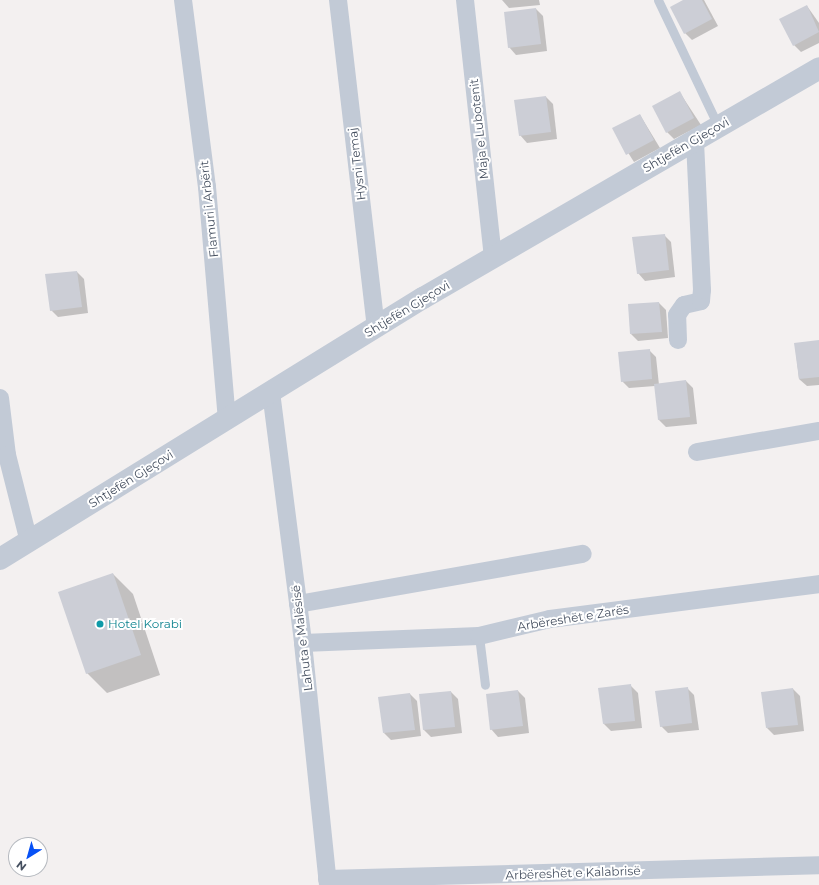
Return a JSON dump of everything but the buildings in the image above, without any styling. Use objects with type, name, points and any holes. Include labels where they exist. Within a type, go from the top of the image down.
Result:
[{"type":"street","name":"Flamuri i Arbërit","points":[[183,0],[208,187],[227,419]]},
{"type":"street","name":"Hysni Temaj","points":[[338,0],[376,327]]},
{"type":"street","name":"Maja e Lubotenit","points":[[465,0],[493,258]]},
{"type":"street","name":"Shtjefën Gjeçovi","points":[[0,560],[376,327],[695,139],[819,68]]},
{"type":"street","points":[[678,340],[677,315],[684,305],[701,301],[702,290],[695,139]]},
{"type":"street","name":"Lahuta e Malësisë","points":[[271,392],[303,643],[327,882]]},
{"type":"street","points":[[0,398],[7,455],[29,542]]},
{"type":"street","points":[[697,452],[819,431]]},
{"type":"street","points":[[298,604],[583,554]]},
{"type":"street","name":"Arbëreshët e Zarës","points":[[303,643],[479,636],[550,619],[819,584]]},
{"type":"street","name":"Arbëreshët e Kalabrisë","points":[[327,882],[819,865]]},
{"type":"lane","points":[[658,0],[718,126]]},
{"type":"lane","points":[[479,636],[485,685]]},
{"type":"place","name":"Hotel Korabi","points":[[100,624]]}]
